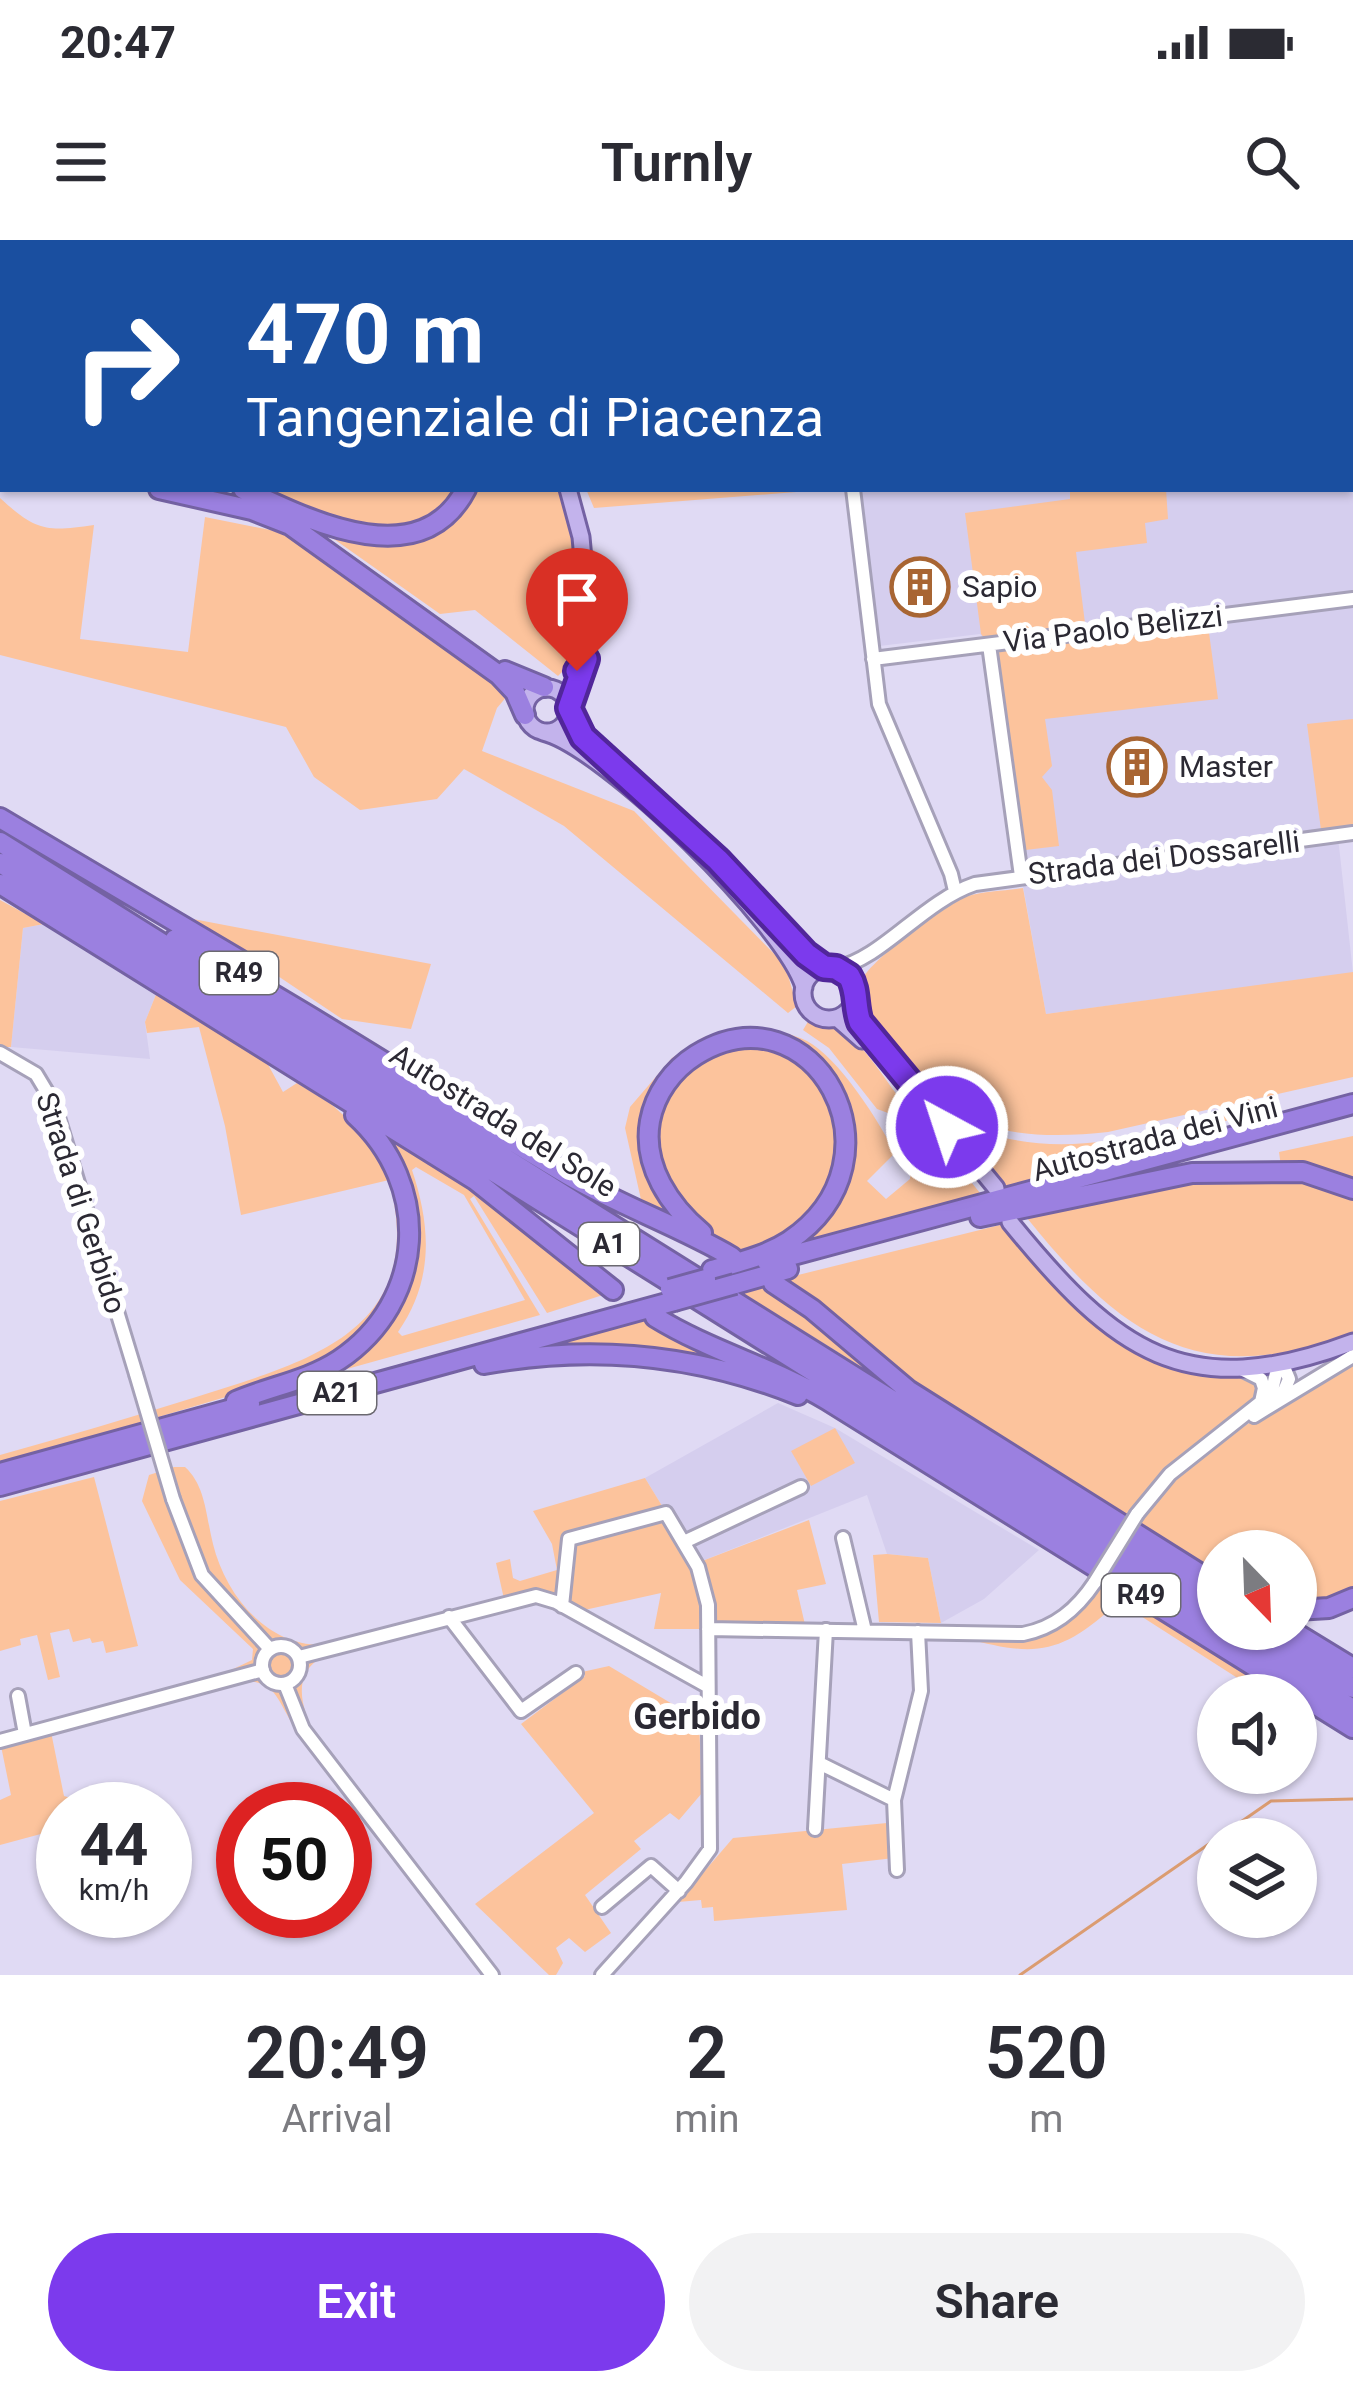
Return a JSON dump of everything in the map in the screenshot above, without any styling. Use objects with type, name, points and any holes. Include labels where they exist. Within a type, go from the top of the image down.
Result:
[{"type":"highway","points":[[172,492],[252,511],[301,531],[500,675],[515,692],[525,715]]},
{"type":"highway","points":[[252,493],[335,529],[395,536],[439,520],[463,492]]},
{"type":"highway","points":[[252,493],[323,538],[504,671],[546,687]]},
{"type":"highway","points":[[0,818],[237,958],[407,1075]]},
{"type":"highway","name":"Autostrada del Sole","points":[[0,842],[1197,1591]]},
{"type":"highway","name":"Autostrada del Sole","points":[[0,863],[1197,1611]]},
{"type":"highway","name":"R49","points":[[64,882],[227,966],[590,1187],[734,1256],[698,1229],[672,1201],[652,1163],[649,1132],[657,1100],[680,1066],[714,1045],[755,1040],[783,1046],[820,1071],[840,1102],[845,1156],[831,1198],[800,1233],[723,1276]]},
{"type":"highway","name":"R49","points":[[0,886],[486,1187],[613,1290]]},
{"type":"highway","points":[[186,1422],[247,1396],[301,1381],[347,1354],[378,1325],[407,1267],[409,1206],[385,1148],[350,1111],[278,1059]]},
{"type":"highway","name":"Autostrada dei Vini","points":[[0,1486],[333,1394],[723,1276],[1353,1104]]},
{"type":"highway","name":"Autostrada dei Vini","points":[[723,1276],[980,1217],[1353,1116]]},
{"type":"highway","points":[[980,1217],[1192,1173],[1303,1172],[1353,1189]]},
{"type":"highway","name":"R49","points":[[773,1283],[812,1309],[908,1390],[1197,1571]]},
{"type":"highway","name":"Autostrada dei Vini","points":[[0,1473],[668,1294]]},
{"type":"highway","name":"R49","points":[[655,1317],[794,1381],[1353,1728]]},
{"type":"highway","points":[[333,1394],[543,1355],[655,1356],[732,1372],[787,1390],[928,1463]]},
{"type":"highway","points":[[1317,1610],[1353,1598]]},
{"type":"highway","points":[[1317,1646],[1353,1668]]},
{"type":"highway","name":"Autostrada del Sole","points":[[1259,1650],[1353,1708]]},
{"type":"highway","points":[[1292,1650],[1353,1688]]},
{"type":"main road","points":[[543,732],[561,728],[590,637],[584,559],[569,492]]},
{"type":"main road","points":[[546,687],[564,695],[583,737],[718,860],[796,944],[854,982],[853,1004],[860,1022],[991,1189],[854,1030],[837,1018],[812,1013],[805,1004],[796,966],[700,854],[589,754],[528,723],[526,700],[546,687],[568,680],[586,659]]},
{"type":"main road","points":[[804,987],[811,974],[830,968]]},
{"type":"main road","points":[[837,1018],[853,1004]]},
{"type":"main road","points":[[1282,1362],[1202,1358],[1147,1338],[1092,1300],[1016,1221],[1064,1287],[1125,1336],[1186,1364],[1244,1370],[1282,1362],[1353,1342]]},
{"type":"street","points":[[853,492],[879,704],[955,891]]},
{"type":"street","name":"Via Paolo Belizzi","points":[[874,659],[1353,599]]},
{"type":"street","points":[[989,644],[1021,876]]},
{"type":"street","name":"Strada dei Dossarelli","points":[[861,960],[932,904],[975,884],[1353,833]]},
{"type":"street","points":[[945,866],[975,884]]},
{"type":"street","points":[[932,904],[945,866]]},
{"type":"street","points":[[830,968],[861,960]]},
{"type":"street","points":[[854,982],[861,960]]},
{"type":"street","name":"Strada di Gerbido","points":[[0,1053],[36,1074],[54,1104],[173,1499],[202,1575],[270,1649]]},
{"type":"street","points":[[1242,1421],[1353,1356]]},
{"type":"street","points":[[1277,1404],[1289,1384],[1282,1362]]},
{"type":"street","points":[[708,1628],[1033,1632],[1066,1616],[1170,1474],[1269,1399],[1282,1362]]},
{"type":"street","points":[[1242,1421],[1261,1402],[1264,1388],[1258,1375],[1244,1370]]},
{"type":"street","points":[[684,1542],[801,1487]]},
{"type":"street","points":[[562,1606],[568,1539],[666,1513],[705,1585],[710,1849],[679,1891],[602,1975]]},
{"type":"street","points":[[843,1538],[865,1631]]},
{"type":"street","points":[[285,1684],[271,1681],[263,1670],[270,1649],[283,1646],[299,1657],[536,1596],[707,1686]]},
{"type":"street","points":[[448,1617],[521,1711],[576,1673]]},
{"type":"street","points":[[815,1829],[826,1630]]},
{"type":"street","points":[[897,1870],[894,1800],[921,1690],[918,1632]]},
{"type":"street","points":[[285,1684],[300,1671],[299,1657]]},
{"type":"street","points":[[0,1741],[263,1670]]},
{"type":"street","points":[[285,1684],[303,1729],[492,1975]]},
{"type":"street","points":[[18,1696],[25,1734]]},
{"type":"street","points":[[819,1763],[894,1800]]},
{"type":"street","points":[[602,1906],[651,1866],[679,1891]]},
{"type":"shaded area","points":[[270,492],[460,492],[431,518],[391,533],[345,525]]},
{"type":"shaded area","points":[[467,492],[559,492],[574,551],[578,656],[558,676],[475,610],[440,614],[324,532],[402,540]]},
{"type":"shaded area","points":[[587,492],[796,492],[594,508]]},
{"type":"shaded area","points":[[852,492],[1353,492],[1353,835],[1338,837],[1353,973],[1046,1014],[1021,875],[990,645],[980,634],[871,647]]},
{"type":"shaded area","points":[[1070,492],[1166,492],[1168,519],[1145,523],[1147,543],[1076,552],[1086,631],[1207,618],[1218,699],[1045,719],[1052,766],[1042,777],[1052,790],[1059,846],[1017,851],[990,645],[981,634],[965,513],[1070,499]]},
{"type":"shaded area","points":[[0,498],[42,526],[94,525],[80,639],[188,652],[205,517],[295,535],[501,686],[508,695],[497,708],[482,751],[634,811],[785,965],[797,1006],[788,1013],[564,826],[464,769],[437,799],[360,810],[314,777],[286,727],[0,655]]},
{"type":"shaded area","points":[[1353,719],[1353,826],[1321,830],[1307,724]]},
{"type":"shaded area","points":[[1023,888],[1046,1014],[1353,972],[1353,1077],[1087,1134],[1020,1133],[958,1113],[926,1088],[871,1025],[862,1009],[861,982],[892,948],[958,901]]},
{"type":"shaded area","points":[[0,900],[44,924],[23,928],[11,1047],[0,1047]]},
{"type":"shaded area","points":[[193,919],[431,964],[411,1029],[342,1019]]},
{"type":"shaded area","points":[[44,924],[157,992],[145,1022],[150,1059],[11,1047],[23,928]]},
{"type":"shaded area","points":[[157,992],[265,1059],[283,1092],[297,1083],[331,1104],[372,1141],[405,1213],[397,1285],[354,1343],[280,1381],[0,1464],[0,1455],[236,1385],[315,1353],[349,1332],[375,1306],[392,1273],[397,1232],[389,1180],[241,1215],[225,1126],[199,1027],[147,1033],[145,1022]]},
{"type":"shaded area","points":[[809,1020],[825,1022],[851,1038],[902,1101],[888,1113],[877,1109],[829,1048],[803,1030]]},
{"type":"shaded area","points":[[751,1027],[807,1041],[845,1075],[895,1153],[867,1181],[886,1199],[910,1179],[911,1159],[892,1132],[893,1125],[912,1109],[980,1193],[802,1243],[852,1136],[844,1097],[776,1040],[684,1059],[645,1137],[680,1224],[642,1204],[625,1128],[630,1107],[672,1058],[704,1037]]},
{"type":"shaded area","points":[[737,1046],[771,1048],[803,1062],[838,1108],[833,1184],[785,1238],[742,1254],[683,1210],[663,1174],[656,1137],[663,1102],[687,1068]]},
{"type":"shaded area","points":[[940,1112],[978,1130],[1055,1144],[1132,1137],[1252,1113],[1000,1188]]},
{"type":"shaded area","points":[[377,1128],[487,1199],[606,1294],[547,1313],[474,1196],[470,1199],[540,1315],[329,1374],[370,1339],[415,1244]],"holes":[[[416,1167],[464,1195],[525,1300],[402,1336],[398,1332],[418,1293],[426,1253],[423,1212],[412,1170]]]},
{"type":"shaded area","points":[[1353,1136],[1353,1185],[1281,1167],[1279,1152]]},
{"type":"shaded area","points":[[1267,1177],[1323,1184],[1353,1199],[1353,1333],[1299,1350],[1250,1356],[1207,1353],[1168,1342],[1131,1322],[1096,1294],[1027,1218],[1183,1184]]},
{"type":"shaded area","points":[[1004,1224],[1110,1332],[1249,1374],[1258,1382],[1260,1397],[1168,1468],[1125,1519],[905,1375],[786,1278]]},
{"type":"shaded area","points":[[767,1284],[886,1382],[739,1291]]},
{"type":"shaded area","points":[[641,1318],[684,1344],[742,1367],[660,1349],[540,1346]]},
{"type":"shaded area","points":[[1353,1360],[1353,1593],[1317,1602],[1317,1530],[1197,1530],[1197,1563],[1137,1525],[1182,1474],[1265,1413]]},
{"type":"shaded area","points":[[778,1403],[835,1428],[1039,1550],[984,1599],[941,1623],[928,1558],[887,1554],[867,1495],[697,1563],[645,1478]]},
{"type":"shaded area","points":[[835,1428],[855,1463],[811,1486],[791,1451]]},
{"type":"shaded area","points":[[185,1467],[197,1483],[219,1562],[237,1597],[281,1636],[333,1644],[439,1619],[316,1661],[306,1673],[302,1686],[307,1716],[334,1773],[300,1736],[272,1691],[256,1682],[227,1679],[225,1673],[252,1660],[253,1649],[180,1580],[142,1501],[149,1475]]},
{"type":"shaded area","points":[[94,1477],[138,1646],[106,1653],[103,1641],[73,1642],[69,1629],[50,1633],[60,1677],[48,1680],[37,1635],[0,1651],[0,1501]]},
{"type":"shaded area","points":[[645,1478],[697,1563],[809,1520],[826,1584],[797,1590],[806,1629],[654,1629],[661,1593],[580,1611],[556,1599],[504,1599],[496,1563],[510,1559],[513,1578],[520,1581],[557,1570],[552,1544],[533,1511]]},
{"type":"shaded area","points":[[873,1555],[928,1558],[941,1623],[879,1622]]},
{"type":"shaded area","points":[[1103,1580],[1197,1641],[1197,1650],[1211,1650],[1248,1674],[1231,1674],[1122,1604],[1078,1634],[1045,1648],[1010,1648],[965,1638],[1044,1628],[1075,1613]]},
{"type":"shaded area","points":[[609,1666],[699,1720],[702,1793],[679,1820],[670,1813],[634,1841],[641,1849],[585,1895],[611,1933],[585,1952],[569,1938],[556,1948],[563,1963],[556,1975],[549,1975],[475,1904],[594,1813],[521,1724],[585,1676],[582,1672]]},
{"type":"shaded area","points":[[50,1727],[61,1782],[36,1782],[36,1835],[0,1845],[0,1800],[11,1795],[0,1741]]},
{"type":"shaded area","points":[[897,1822],[894,1858],[842,1864],[847,1910],[714,1921],[713,1907],[702,1908],[701,1900],[678,1902],[733,1838]]},
{"type":"waterway","points":[[1020,1975],[1271,1801],[1353,1799]]},
{"type":"place","name":"Sapio","points":[[920,587]]},
{"type":"place","name":"Master","points":[[1137,767]]},
{"type":"district","name":"Gerbido","points":[[697,1716]]},
{"type":"route","points":[[577,671],[586,659],[569,708],[583,737],[718,860],[810,958],[849,976],[860,1022],[947,1127]]}]
